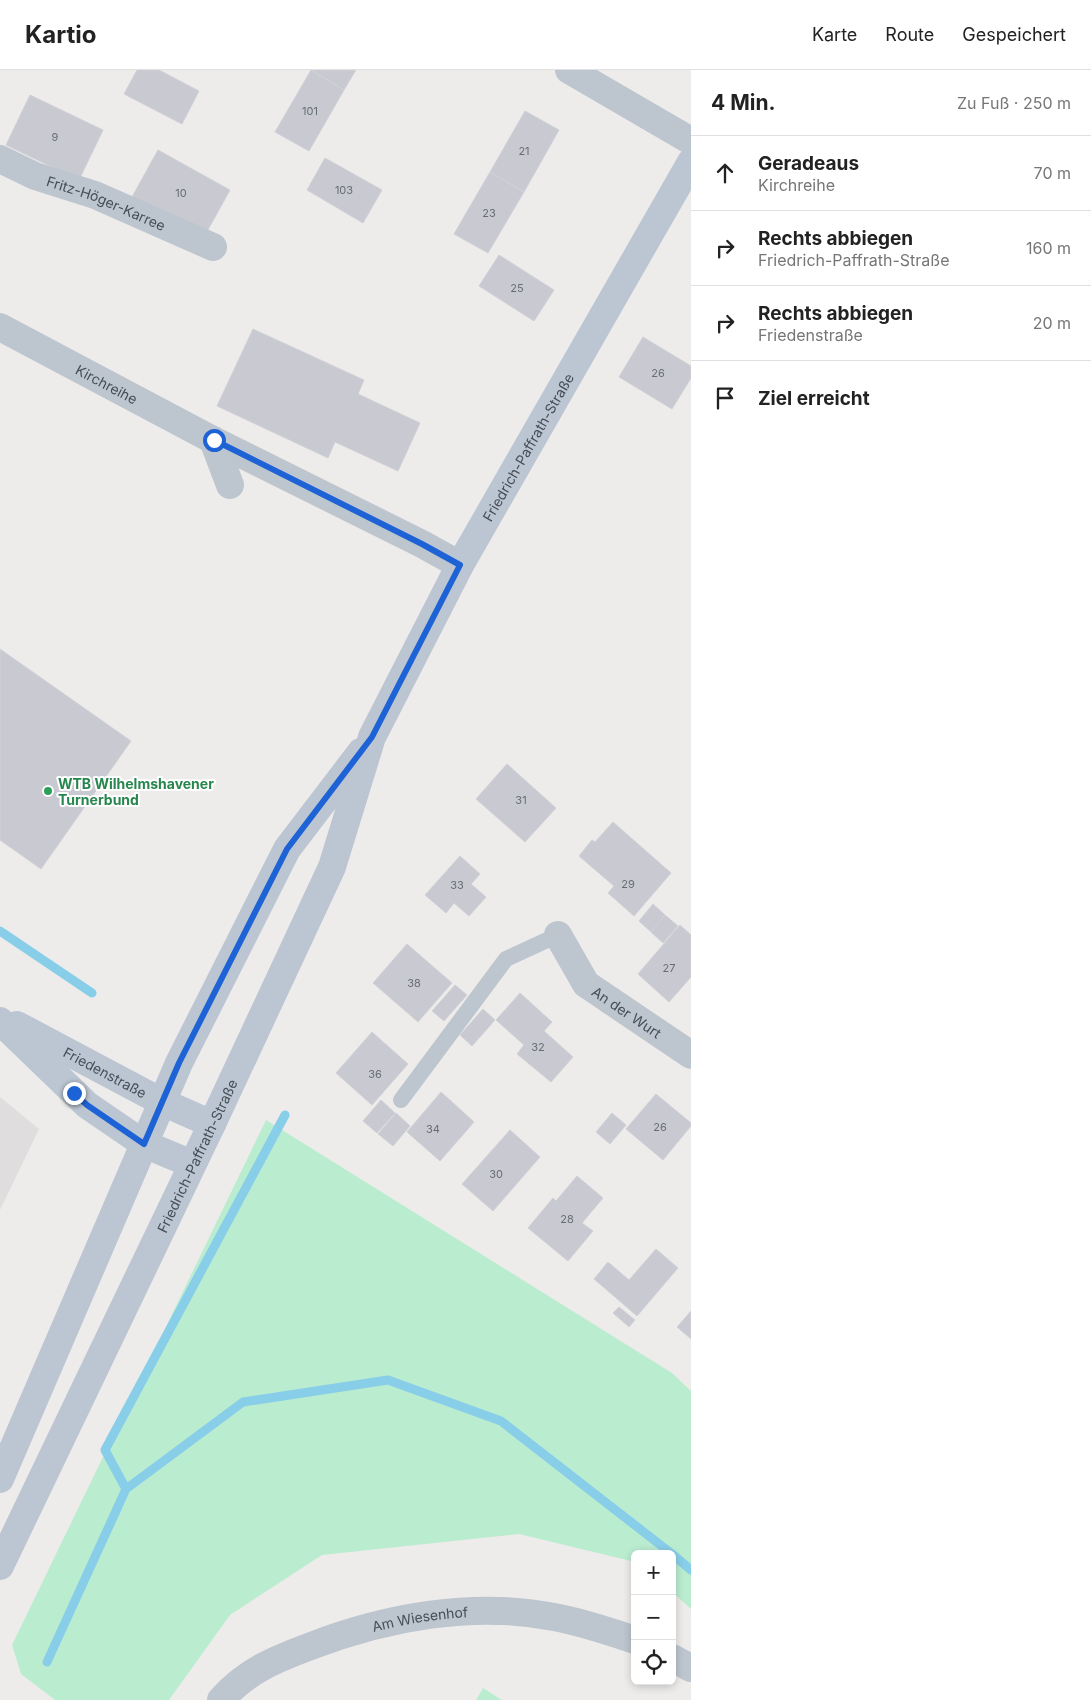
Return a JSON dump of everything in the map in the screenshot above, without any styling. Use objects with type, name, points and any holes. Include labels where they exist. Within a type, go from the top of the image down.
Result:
[{"type":"main road","name":"Friedrich-Paffrath-Straße","points":[[0,1566],[212,1124],[332,867],[372,737],[460,565],[691,162]]},
{"type":"main road","name":"Friedrich-Paffrath-Straße","points":[[0,1479],[179,1063],[287,849],[372,737]]},
{"type":"main road","name":"Friedenstraße","points":[[0,1016],[162,1102],[212,1124]]},
{"type":"main road","name":"Friedenstraße","points":[[0,1021],[87,1105],[144,1144],[192,1164]]},
{"type":"street","points":[[569,70],[691,141]]},
{"type":"street","name":"Fritz-Höger-Karree","points":[[0,159],[35,176],[95,194],[213,247]]},
{"type":"street","name":"Kirchreihe","points":[[0,327],[214,440],[422,544],[460,565]]},
{"type":"street","points":[[214,440],[230,485]]},
{"type":"street","name":"An der Wurt","points":[[558,935],[586,984],[691,1055]]},
{"type":"street","name":"Am Wiesenhof","points":[[221,1700],[248,1675],[265,1664],[290,1653],[342,1634],[389,1622],[437,1614],[495,1611],[553,1617],[631,1639]]},
{"type":"street","points":[[676,1660],[691,1668]]},
{"type":"lane","points":[[401,1100],[506,959],[558,935]]},
{"type":"shaded area","points":[[0,1097],[39,1129],[0,1210]]},
{"type":"green space","points":[[266,1120],[672,1373],[691,1391],[691,1609],[676,1596],[676,1550],[631,1550],[631,1561],[519,1534],[322,1555],[230,1615],[169,1700],[55,1700],[21,1674],[12,1645]]},
{"type":"green space","points":[[483,1688],[502,1700],[476,1700]]},
{"type":"building","points":[[137,70],[159,70],[199,91],[182,124],[124,94]]},
{"type":"building","points":[[311,70],[356,70],[344,90]]},
{"type":"building","points":[[311,70],[344,90],[309,151],[275,132]]},
{"type":"building","points":[[30,95],[103,130],[79,180],[6,145]]},
{"type":"building","points":[[525,111],[559,130],[524,192],[490,172]]},
{"type":"building","points":[[158,150],[230,190],[204,237],[132,197]]},
{"type":"building","points":[[325,158],[382,190],[363,223],[307,190]]},
{"type":"building","points":[[490,172],[524,192],[488,253],[454,234]]},
{"type":"building","points":[[499,255],[554,290],[534,321],[479,286]]},
{"type":"building","points":[[253,329],[364,380],[358,394],[420,423],[398,471],[335,442],[328,458],[217,406]]},
{"type":"building","points":[[643,337],[691,366],[691,378],[672,409],[619,377]]},
{"type":"building","name":"WTB Wilhelmshavener Turnerbund","points":[[0,649],[131,741],[41,869],[0,840]]},
{"type":"building","points":[[507,764],[556,808],[525,842],[476,799]]},
{"type":"building","points":[[613,822],[671,873],[634,916],[608,893],[614,886],[579,856],[592,840],[595,842]]},
{"type":"building","points":[[460,856],[480,874],[471,884],[486,897],[469,916],[454,903],[446,913],[425,895]]},
{"type":"building","points":[[653,904],[665,915],[651,932],[639,921]]},
{"type":"building","points":[[665,915],[678,926],[663,943],[651,932]]},
{"type":"building","points":[[680,925],[691,935],[691,977],[669,1002],[638,974]]},
{"type":"building","points":[[407,944],[452,983],[418,1022],[373,983]]},
{"type":"building","points":[[455,985],[467,995],[444,1021],[432,1011]]},
{"type":"building","points":[[520,993],[552,1022],[544,1031],[573,1057],[551,1082],[517,1054],[524,1045],[496,1020]]},
{"type":"building","points":[[483,1009],[495,1020],[472,1046],[460,1035]]},
{"type":"building","points":[[372,1032],[408,1064],[372,1105],[336,1073]]},
{"type":"building","points":[[441,1092],[474,1122],[440,1161],[407,1132]]},
{"type":"building","points":[[656,1094],[691,1123],[691,1126],[663,1160],[626,1129]]},
{"type":"building","points":[[381,1100],[395,1113],[377,1133],[363,1121]]},
{"type":"building","points":[[396,1113],[410,1126],[393,1146],[378,1134]]},
{"type":"building","points":[[612,1113],[626,1125],[610,1144],[596,1132]]},
{"type":"building","points":[[510,1130],[540,1157],[493,1211],[462,1184]]},
{"type":"building","points":[[577,1176],[603,1198],[582,1223],[593,1231],[568,1261],[528,1228],[553,1198],[556,1201]]},
{"type":"building","points":[[656,1249],[678,1268],[637,1316],[594,1279],[608,1262],[629,1280]]},
{"type":"building","points":[[619,1307],[635,1320],[629,1327],[613,1313]]},
{"type":"building","points":[[691,1311],[691,1339],[677,1327]]},
{"type":"waterway","points":[[0,931],[92,993]]},
{"type":"waterway","points":[[126,1489],[105,1450],[285,1115]]},
{"type":"waterway","points":[[47,1662],[126,1489],[243,1402],[388,1380],[501,1421],[667,1550]]},
{"type":"waterway","points":[[676,1557],[691,1570]]},
{"type":"place","name":"WTB Wilhelmshavener Turnerbund","points":[[48,791]]},
{"type":"route","points":[[74,1093],[87,1105],[144,1144],[179,1063],[287,849],[372,737],[460,565],[422,544],[214,440]]}]
